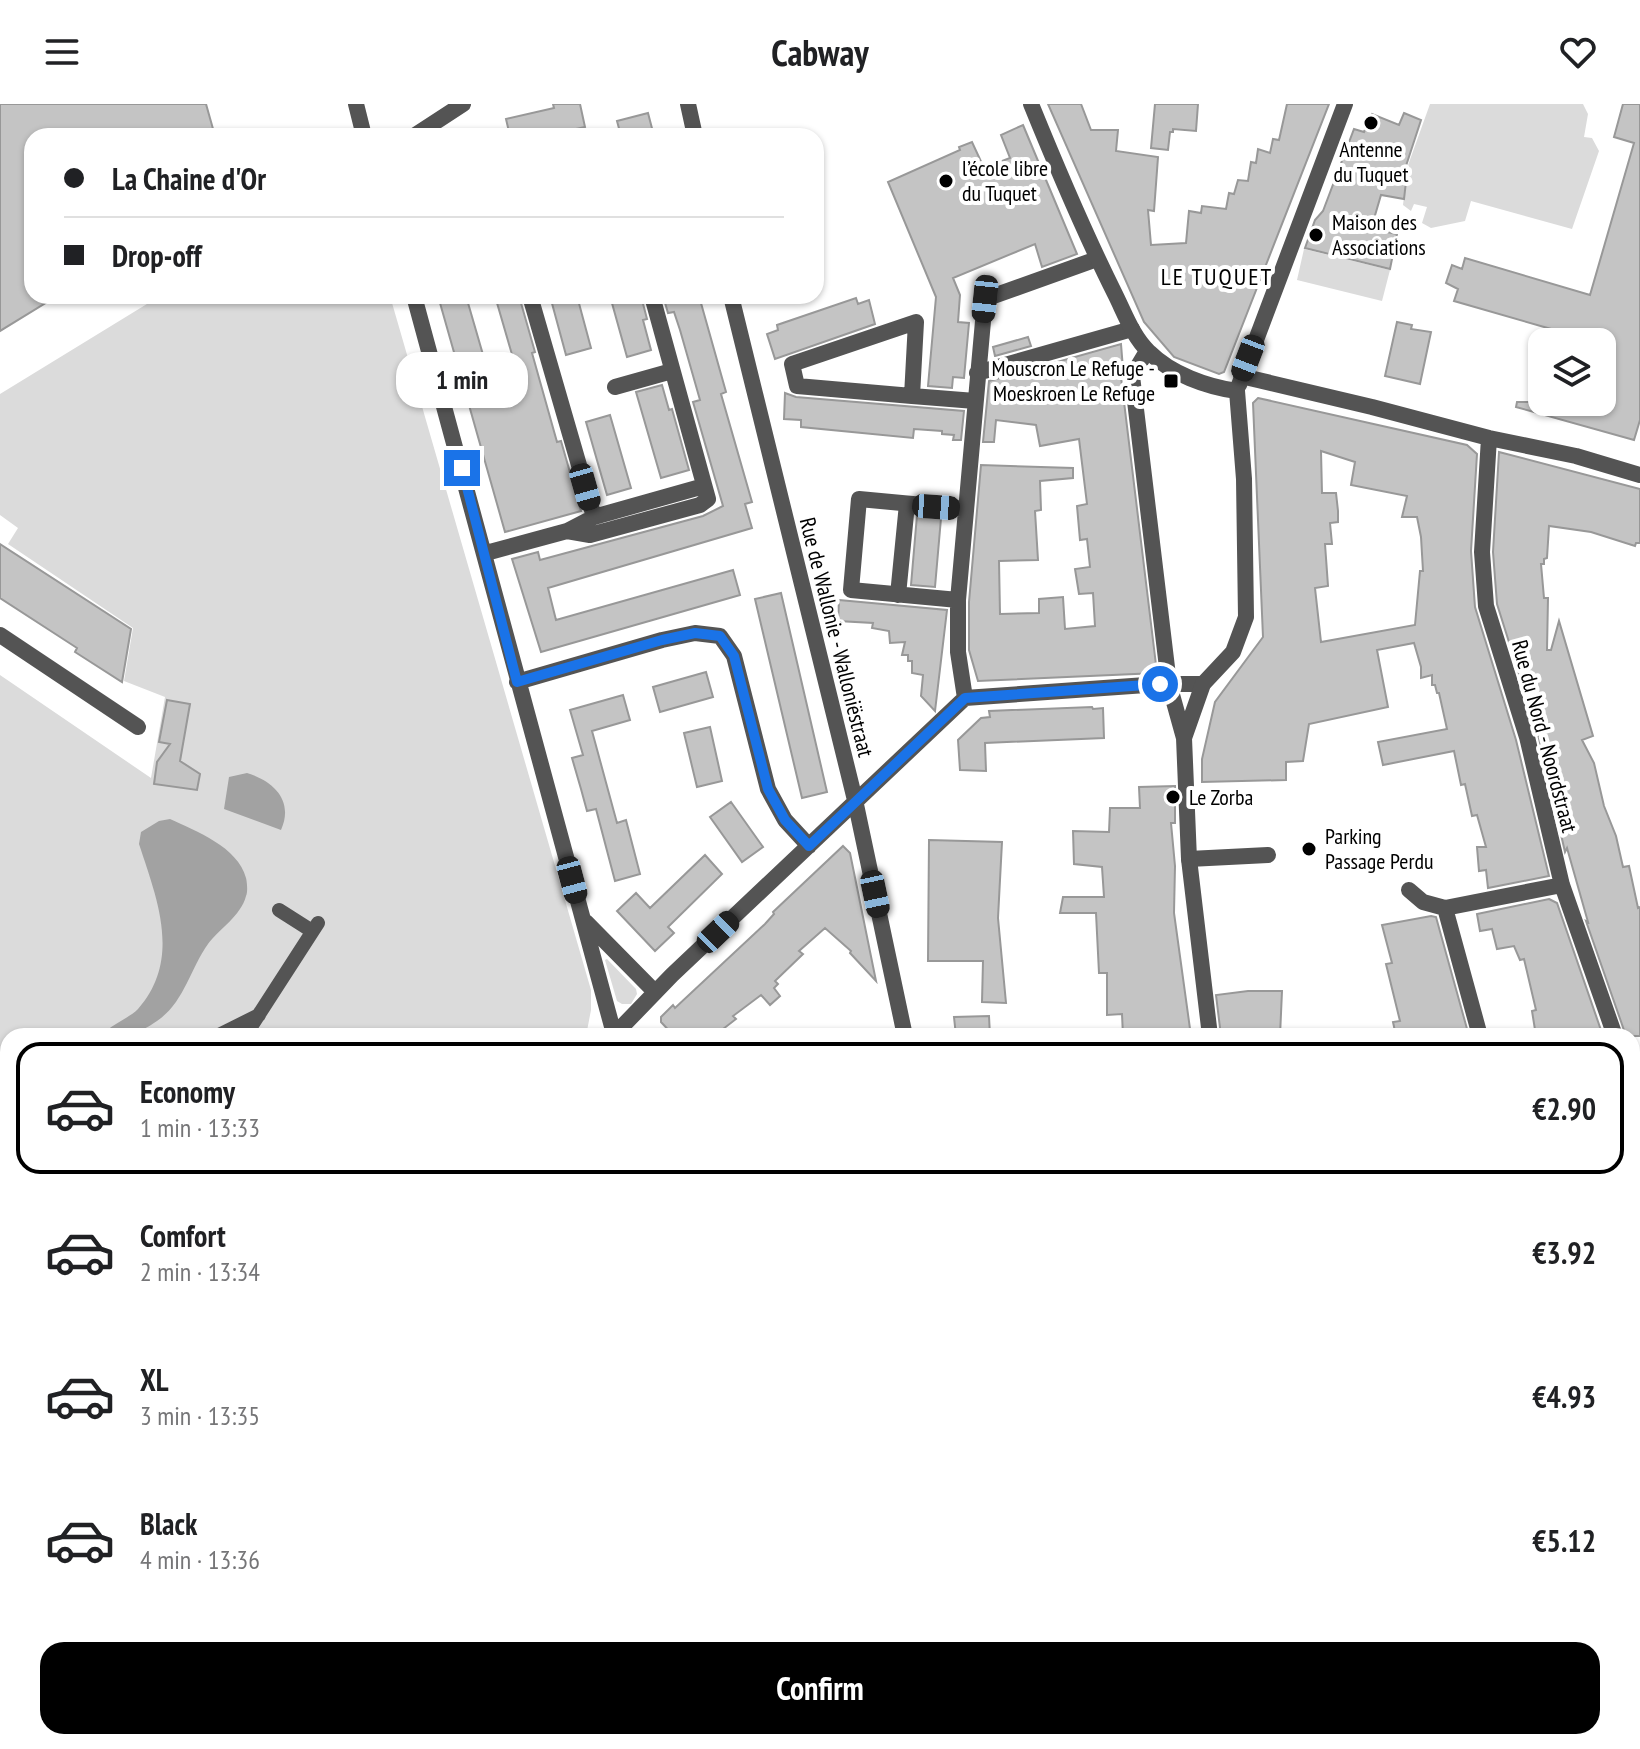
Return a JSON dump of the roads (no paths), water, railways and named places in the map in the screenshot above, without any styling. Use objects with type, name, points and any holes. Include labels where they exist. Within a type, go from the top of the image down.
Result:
[{"type":"street","points":[[356,104],[362,128]]},
{"type":"street","points":[[426,128],[463,104]]},
{"type":"street","points":[[688,104],[693,128]]},
{"type":"street","points":[[1031,104],[1097,259],[1132,329],[1147,351],[1160,361],[1215,387],[1239,384],[1372,407],[1489,438],[1576,456],[1640,475]]},
{"type":"street","points":[[1184,738],[1203,684],[1233,652],[1246,617],[1239,384],[1345,104]]},
{"type":"street","points":[[965,698],[958,652],[958,600],[985,299],[1097,259]]},
{"type":"street","points":[[416,304],[486,553],[517,682],[611,1028]]},
{"type":"street","points":[[532,304],[594,517]]},
{"type":"street","points":[[567,531],[590,535],[700,505],[708,499],[654,304]]},
{"type":"street","name":"Rue de Wallonie - Walloniëstraat","points":[[733,304],[855,800],[903,1028]]},
{"type":"street","points":[[912,396],[916,322],[792,364],[797,386],[912,396],[975,401]]},
{"type":"street","points":[[977,373],[1132,329]]},
{"type":"street","points":[[1147,351],[1132,376],[1169,684],[1184,738],[1189,859],[1209,1028]]},
{"type":"street","points":[[615,387],[672,371]]},
{"type":"street","name":"Rue du Nord - Noordstraat","points":[[1489,438],[1482,552],[1486,606],[1527,737],[1562,885],[1612,1028]]},
{"type":"street","points":[[486,553],[567,531],[594,517],[704,486]]},
{"type":"street","points":[[958,600],[851,590],[859,499],[966,509]]},
{"type":"street","points":[[898,595],[907,504]]},
{"type":"street","points":[[517,682],[662,640],[695,633],[720,636],[734,656],[768,789],[785,820],[809,846]]},
{"type":"street","points":[[0,635],[138,727]]},
{"type":"street","points":[[620,1028],[965,698],[1203,684]]},
{"type":"street","points":[[1189,859],[1268,855]]},
{"type":"street","points":[[1409,890],[1423,902],[1445,908],[1562,885]]},
{"type":"street","points":[[1445,908],[1478,1028]]},
{"type":"street","points":[[250,1028],[315,927],[279,910]]},
{"type":"street","points":[[582,917],[655,992]]},
{"type":"street","points":[[233,1028],[259,1015]]},
{"type":"place","name":"Antenne du Tuquet","points":[[1371,123]]},
{"type":"place","name":"l’école libre du Tuquet","points":[[946,181]]},
{"type":"place","name":"Maison des Associations","points":[[1316,235]]},
{"type":"place","name":"Mouscron Le Refuge - Moeskroen Le Refuge","points":[[1171,381]]},
{"type":"place","name":"Le Zorba","points":[[1173,797]]},
{"type":"place","name":"Parking Passage Perdu","points":[[1309,849]]},
{"type":"district","name":"LE TUQUET","points":[[1217,277]]}]
